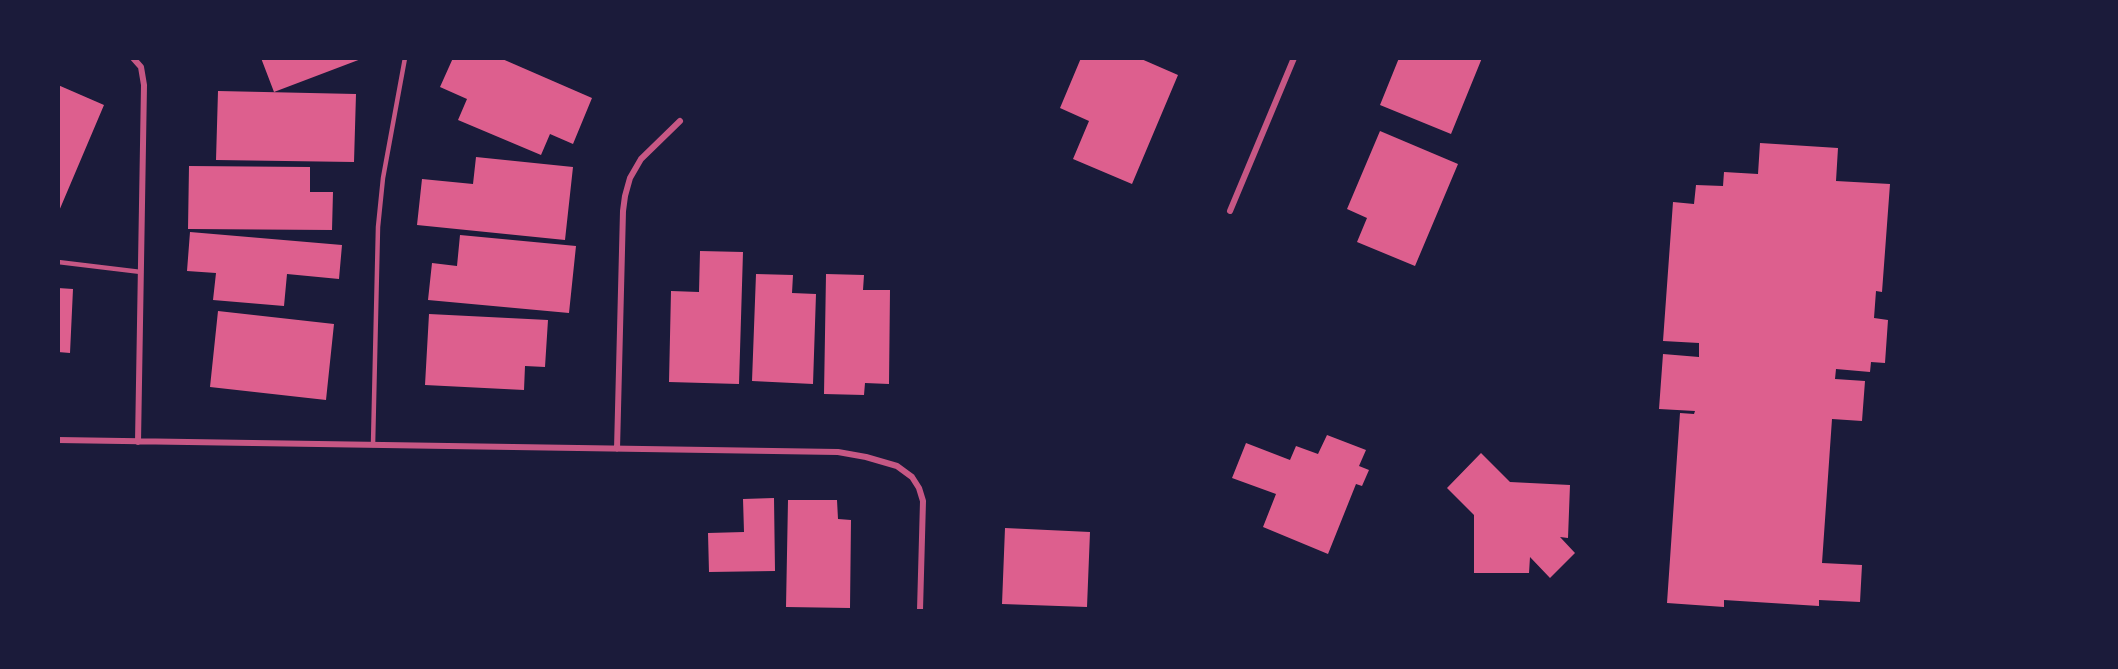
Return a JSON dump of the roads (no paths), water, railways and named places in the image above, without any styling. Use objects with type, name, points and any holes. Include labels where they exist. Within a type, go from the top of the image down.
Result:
[{"type":"street","points":[[134,58],[141,67],[144,85],[138,442]]},
{"type":"street","points":[[1230,211],[1294,58]]},
{"type":"street","points":[[617,449],[622,211],[630,178],[641,159],[680,121]]},
{"type":"street","points":[[58,440],[838,452],[866,457],[897,466],[912,477],[919,488],[923,501],[921,610]]},
{"type":"lane","points":[[373,445],[378,227],[383,178],[405,58]]},
{"type":"lane","points":[[58,262],[141,272]]}]
